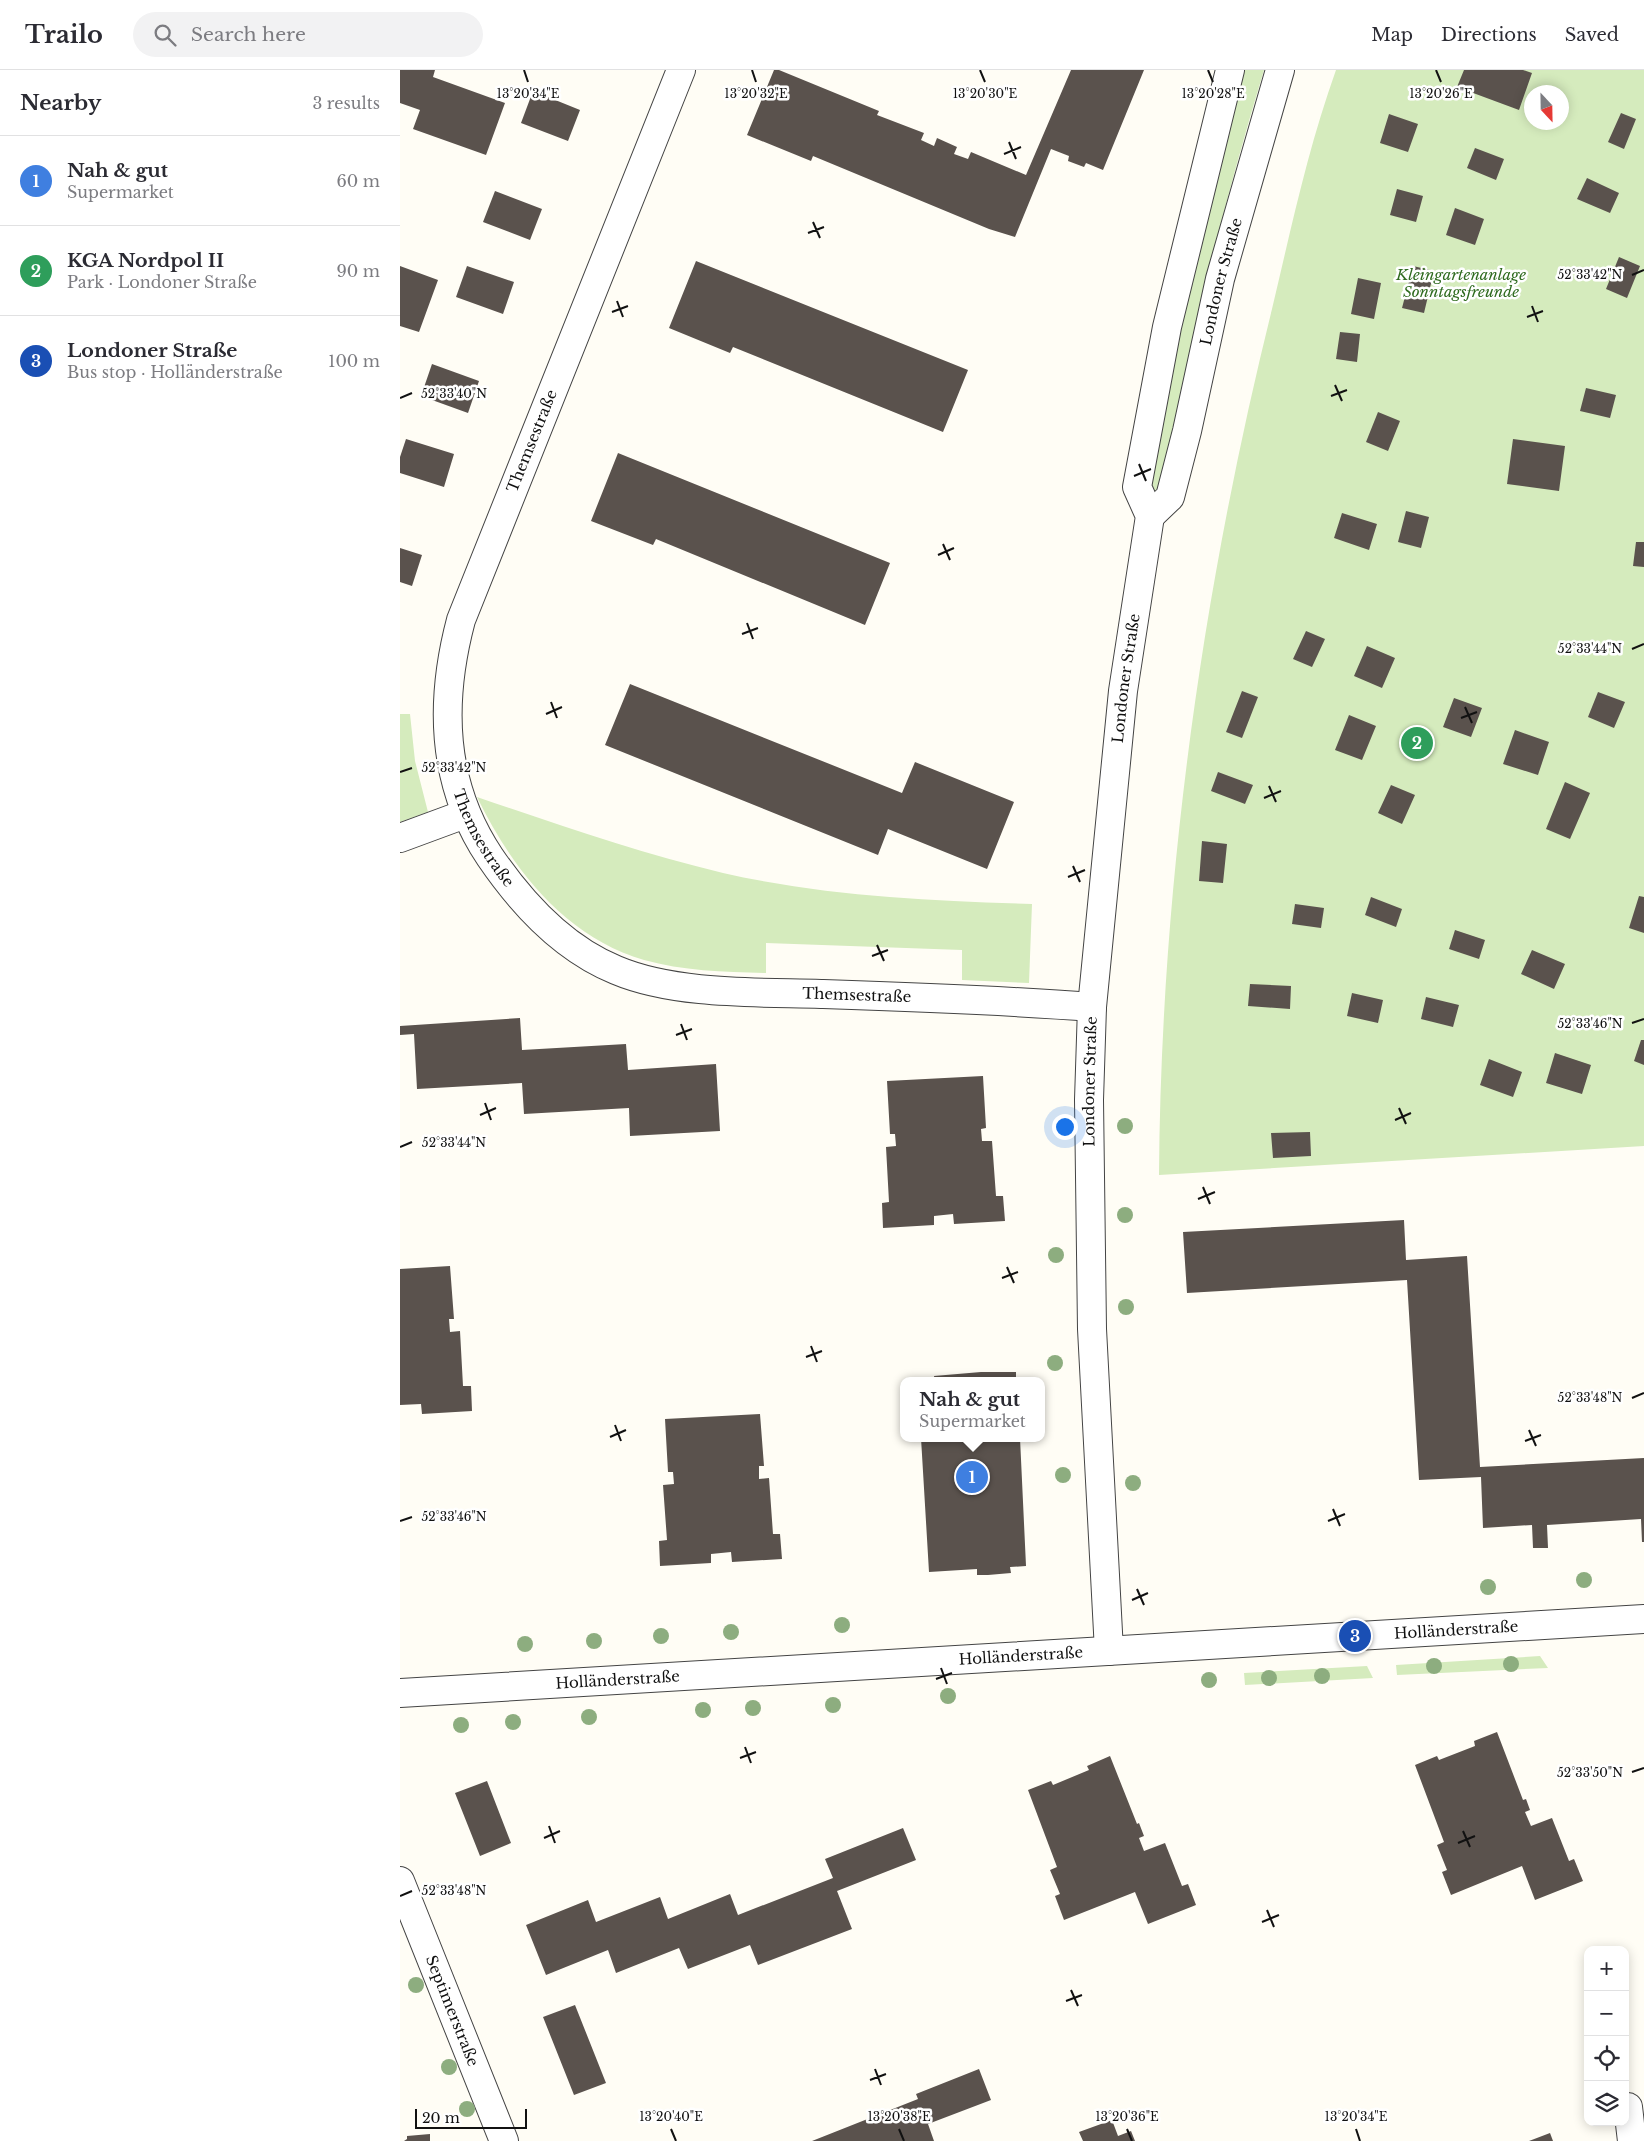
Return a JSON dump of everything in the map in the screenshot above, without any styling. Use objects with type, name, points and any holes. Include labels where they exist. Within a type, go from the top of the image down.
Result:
[{"type":"street","name":"Themsestraße","points":[[681,70],[461,620],[452,653],[446,698],[448,744],[455,780],[465,814],[475,833],[504,876],[540,920],[561,938],[616,970],[647,980],[718,990],[1092,1007]]},
{"type":"street","points":[[1150,516],[1137,486],[1168,327],[1230,70]]},
{"type":"street","name":"Londoner Straße","points":[[1109,1651],[1092,1330],[1089,1100],[1092,1007],[1123,691],[1150,516],[1170,497],[1220,279],[1280,70]]},
{"type":"street","points":[[400,838],[465,814]]},
{"type":"street","name":"Holländerstraße","points":[[400,1693],[1644,1619]]},
{"type":"street","name":"Septimerstraße","points":[[400,1881],[504,2141]]},
{"type":"street","points":[[1629,2116],[1632,2141]]},
{"type":"green space","points":[[1242,70],[1264,70],[1234,174],[1207,280],[1182,385],[1160,492],[1149,497],[1187,292]]},
{"type":"green space","name":"Kleingartenanlage Sonntagsfreunde","points":[[1336,70],[1644,70],[1644,1146],[1159,1175],[1168,957],[1177,848],[1206,630],[1225,522],[1247,415],[1317,129]]},
{"type":"green space","points":[[400,714],[410,714],[415,761],[428,812],[400,822]]},
{"type":"green space","points":[[477,797],[630,848],[723,873],[761,881],[877,896],[1032,904],[1029,983],[962,980],[962,950],[766,943],[766,973],[689,969],[644,960],[616,949],[590,935],[544,897],[507,850]]},
{"type":"green space","points":[[1540,1656],[1548,1668],[1397,1675],[1396,1665]]},
{"type":"green space","points":[[1367,1666],[1373,1678],[1245,1685],[1244,1673]]},
{"type":"building","points":[[400,70],[435,70],[433,77],[505,103],[486,155],[413,129],[420,110],[400,103]]},
{"type":"building","points":[[774,70],[779,70],[879,111],[877,115],[924,133],[921,140],[934,146],[937,138],[957,147],[954,154],[968,159],[971,152],[1026,175],[1071,70],[1144,70],[1103,170],[1086,163],[1084,167],[1068,161],[1069,156],[1051,149],[1015,237],[989,229],[813,156],[811,161],[747,135]]},
{"type":"building","points":[[1464,70],[1523,70],[1532,73],[1528,85],[1524,85],[1524,96],[1519,110],[1457,87]]},
{"type":"building","points":[[533,91],[580,110],[568,141],[521,123]]},
{"type":"building","points":[[1621,113],[1636,119],[1624,149],[1608,142]]},
{"type":"building","points":[[1389,114],[1418,124],[1408,152],[1380,143]]},
{"type":"building","points":[[1475,148],[1504,159],[1496,180],[1467,168]]},
{"type":"building","points":[[1587,178],[1619,193],[1610,213],[1577,199]]},
{"type":"building","points":[[1397,189],[1423,196],[1416,222],[1390,215]]},
{"type":"building","points":[[495,191],[542,209],[530,240],[483,222]]},
{"type":"building","points":[[1455,208],[1484,219],[1475,245],[1446,235]]},
{"type":"building","points":[[1619,257],[1640,266],[1627,298],[1606,289]]},
{"type":"building","points":[[696,261],[968,370],[943,432],[733,347],[730,353],[669,328]]},
{"type":"building","points":[[400,266],[438,280],[419,332],[400,326]]},
{"type":"building","points":[[467,266],[514,282],[503,314],[456,297]]},
{"type":"building","points":[[1413,266],[1434,271],[1424,313],[1402,308]]},
{"type":"building","points":[[1358,278],[1381,283],[1374,319],[1351,314]]},
{"type":"building","points":[[1340,332],[1360,334],[1357,362],[1336,359]]},
{"type":"building","points":[[432,364],[479,381],[468,413],[421,396]]},
{"type":"building","points":[[1586,388],[1616,395],[1610,418],[1580,411]]},
{"type":"building","points":[[1378,412],[1400,421],[1388,451],[1366,442]]},
{"type":"building","points":[[406,439],[454,454],[444,487],[400,473],[400,457]]},
{"type":"building","points":[[1513,439],[1565,446],[1559,491],[1507,484]]},
{"type":"building","points":[[618,453],[890,563],[865,625],[656,539],[653,545],[591,521]]},
{"type":"building","points":[[1406,511],[1429,517],[1421,548],[1398,542]]},
{"type":"building","points":[[1342,513],[1377,524],[1369,550],[1334,538]]},
{"type":"building","points":[[1636,542],[1644,542],[1644,567],[1633,566]]},
{"type":"building","points":[[400,548],[422,555],[412,586],[400,582]]},
{"type":"building","points":[[1306,631],[1325,639],[1312,667],[1293,659]]},
{"type":"building","points":[[1367,646],[1395,658],[1382,688],[1354,676]]},
{"type":"building","points":[[630,684],[902,793],[915,762],[1014,802],[987,869],[888,829],[878,855],[605,745]]},
{"type":"building","points":[[1242,691],[1258,697],[1242,738],[1226,732]]},
{"type":"building","points":[[1598,692],[1625,702],[1614,728],[1588,717]]},
{"type":"building","points":[[1454,698],[1482,708],[1471,737],[1443,727]]},
{"type":"building","points":[[1349,715],[1376,726],[1362,760],[1335,750]]},
{"type":"building","points":[[1515,730],[1549,742],[1538,775],[1503,764]]},
{"type":"building","points":[[1218,772],[1253,785],[1245,804],[1211,791]]},
{"type":"building","points":[[1565,782],[1590,793],[1570,839],[1546,829]]},
{"type":"building","points":[[1391,785],[1415,795],[1402,824],[1378,813]]},
{"type":"building","points":[[1202,841],[1227,844],[1223,883],[1199,881]]},
{"type":"building","points":[[1639,896],[1644,897],[1644,933],[1629,928]]},
{"type":"building","points":[[1371,897],[1402,909],[1396,927],[1365,915]]},
{"type":"building","points":[[1295,904],[1324,908],[1321,928],[1292,924]]},
{"type":"building","points":[[1455,930],[1485,940],[1479,959],[1449,949]]},
{"type":"building","points":[[1532,950],[1565,964],[1554,989],[1521,974]]},
{"type":"building","points":[[1250,984],[1291,986],[1290,1009],[1248,1006]]},
{"type":"building","points":[[1352,993],[1383,1000],[1378,1023],[1347,1016]]},
{"type":"building","points":[[1426,997],[1459,1005],[1453,1027],[1421,1019]]},
{"type":"building","points":[[520,1018],[522,1050],[626,1044],[628,1070],[716,1064],[720,1131],[630,1136],[629,1108],[524,1114],[522,1083],[417,1089],[414,1034],[400,1035],[400,1026]]},
{"type":"building","points":[[1641,1040],[1644,1040],[1644,1065],[1634,1061]]},
{"type":"building","points":[[1555,1053],[1591,1065],[1582,1094],[1546,1083]]},
{"type":"building","points":[[1489,1059],[1522,1072],[1513,1097],[1480,1085]]},
{"type":"building","points":[[983,1076],[986,1128],[981,1129],[982,1141],[992,1141],[996,1196],[1003,1196],[1005,1221],[954,1224],[953,1214],[934,1216],[934,1225],[883,1228],[882,1203],[889,1202],[886,1147],[896,1146],[895,1134],[890,1134],[887,1081]]},
{"type":"building","points":[[1310,1132],[1311,1156],[1273,1158],[1271,1133]]},
{"type":"building","points":[[1404,1220],[1406,1260],[1467,1256],[1480,1467],[1644,1458],[1644,1542],[1642,1542],[1641,1519],[1547,1525],[1548,1548],[1533,1548],[1532,1525],[1483,1528],[1481,1477],[1419,1480],[1407,1280],[1187,1293],[1183,1232]]},
{"type":"building","points":[[450,1266],[454,1319],[449,1319],[450,1332],[460,1331],[463,1386],[471,1386],[472,1411],[422,1414],[421,1404],[400,1405],[400,1269]]},
{"type":"building","points":[[981,1372],[1016,1372],[1016,1377],[934,1376]]},
{"type":"building","points":[[760,1414],[764,1466],[759,1466],[759,1479],[769,1478],[773,1534],[780,1534],[782,1559],[732,1562],[731,1552],[711,1554],[711,1563],[660,1566],[659,1541],[667,1540],[663,1485],[674,1484],[673,1472],[668,1472],[665,1419]]},
{"type":"building","points":[[921,1442],[1020,1442],[1026,1566],[1010,1567],[1011,1573],[988,1575],[977,1575],[977,1569],[929,1572]]},
{"type":"building","points":[[1497,1732],[1523,1800],[1526,1799],[1530,1810],[1525,1812],[1531,1826],[1552,1818],[1569,1861],[1574,1859],[1583,1881],[1535,1900],[1522,1866],[1451,1895],[1442,1872],[1447,1870],[1437,1845],[1444,1842],[1415,1765],[1437,1756],[1439,1760],[1475,1746],[1474,1741]]},
{"type":"building","points":[[1110,1756],[1137,1824],[1139,1823],[1144,1836],[1139,1838],[1144,1851],[1165,1843],[1182,1886],[1188,1884],[1196,1905],[1148,1924],[1135,1892],[1064,1920],[1055,1896],[1060,1894],[1050,1870],[1057,1867],[1028,1790],[1051,1781],[1053,1785],[1089,1770],[1087,1766]]},
{"type":"building","points":[[487,1781],[511,1843],[480,1856],[455,1793]]},
{"type":"building","points":[[903,1828],[916,1860],[837,1891],[852,1929],[758,1965],[750,1945],[688,1969],[679,1948],[616,1973],[608,1950],[546,1975],[526,1925],[588,1900],[596,1922],[660,1897],[668,1919],[730,1894],[738,1915],[833,1878],[825,1859]]},
{"type":"building","points":[[575,2005],[606,2083],[574,2095],[543,2017]]},
{"type":"building","points":[[979,2069],[991,2100],[928,2124],[934,2141],[812,2141],[918,2099],[916,2094]]},
{"type":"building","points":[[1112,2120],[1118,2136],[1131,2131],[1135,2141],[1083,2141],[1079,2132]]},
{"type":"building","points":[[1550,2133],[1553,2141],[1529,2141]]},
{"type":"building","points":[[430,2134],[430,2141],[404,2141],[407,2139],[407,2136]]},
{"type":"place","name":"KGA Nordpol II","points":[[1417,743]]},
{"type":"place","name":"Nah & gut","points":[[972,1477]]},
{"type":"place","name":"Londoner Straße","points":[[1355,1636]]}]
